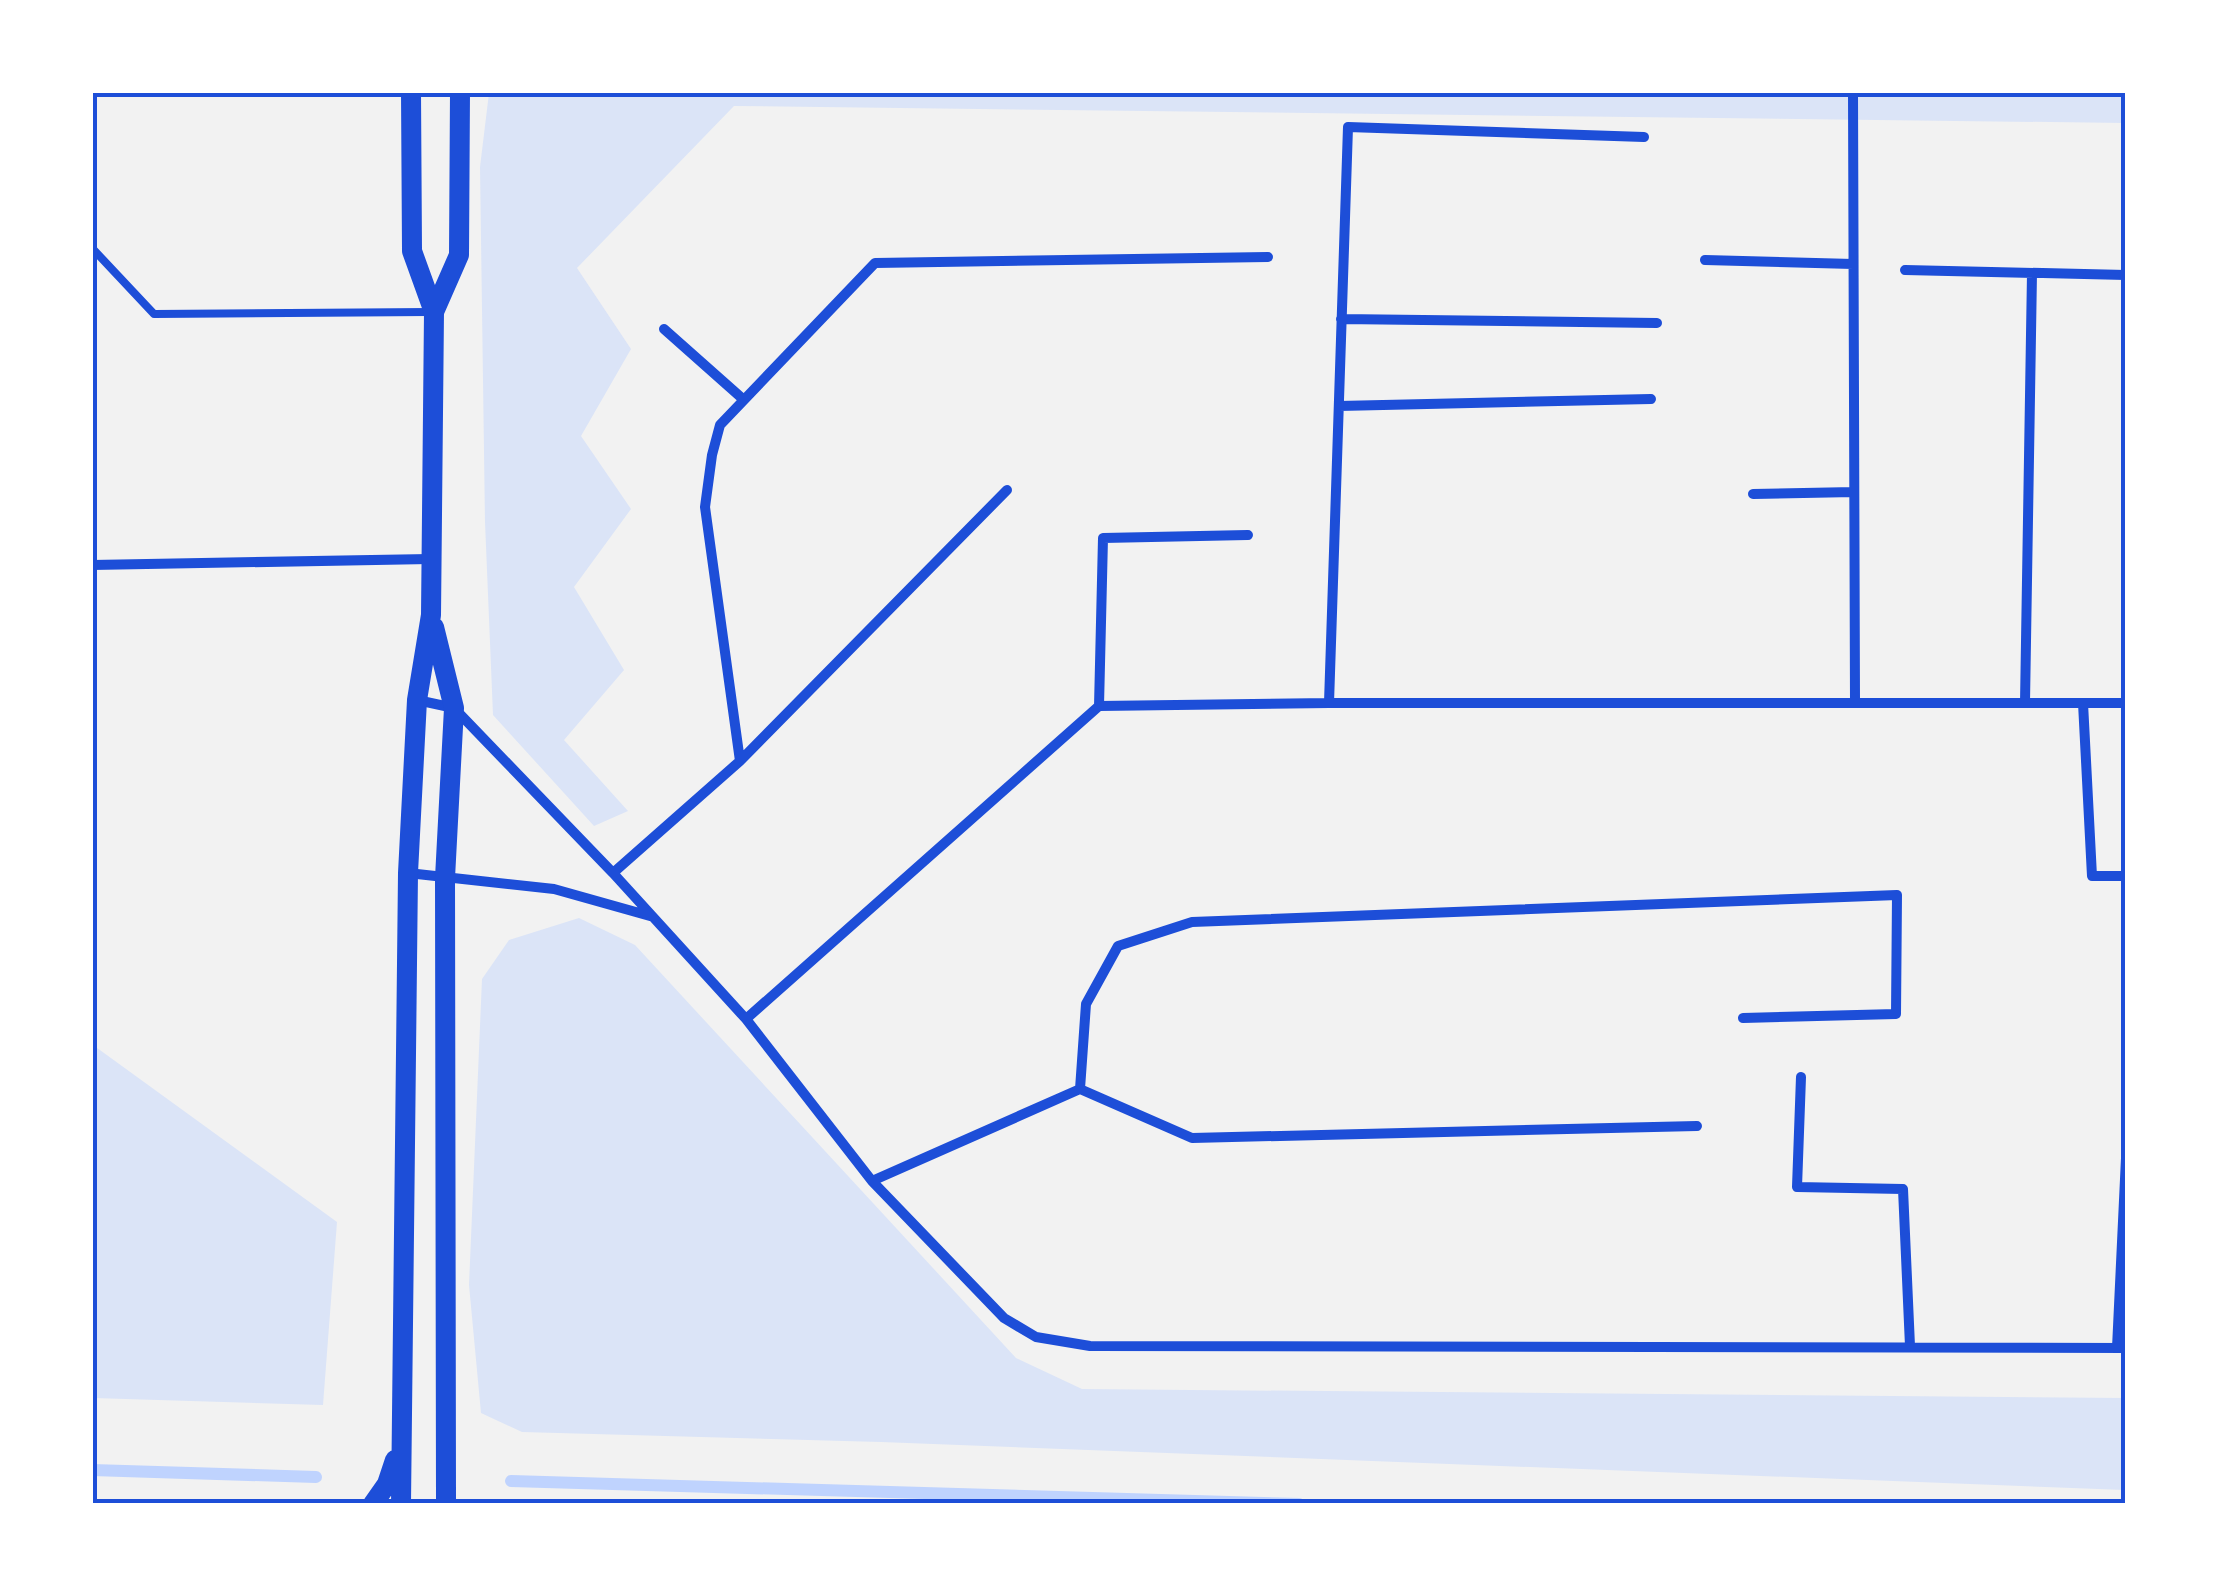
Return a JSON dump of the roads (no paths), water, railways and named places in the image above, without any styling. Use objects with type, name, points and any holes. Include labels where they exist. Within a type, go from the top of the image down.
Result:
[{"type":"main road","points":[[401,1504],[408,873],[417,700],[431,615],[434,312],[412,251],[411,92]]},
{"type":"main road","points":[[434,312],[459,255],[460,92]]},
{"type":"main road","points":[[431,615],[454,708],[445,878],[446,1504]]},
{"type":"main road","points":[[373,1504],[386,1484],[401,1444]]},
{"type":"street","points":[[1852,93],[1855,703]]},
{"type":"street","points":[[1329,703],[1348,127],[1644,137]]},
{"type":"street","points":[[740,761],[705,507],[720,425],[875,262],[1268,257]]},
{"type":"street","points":[[1705,260],[1853,264]]},
{"type":"street","points":[[1905,270],[2126,276]]},
{"type":"street","points":[[2025,703],[2032,273]]},
{"type":"street","points":[[1341,319],[1657,323]]},
{"type":"street","points":[[664,329],[744,400]]},
{"type":"street","points":[[1339,406],[1652,399]]},
{"type":"street","points":[[613,873],[740,761],[1007,490]]},
{"type":"street","points":[[1753,494],[1854,492]]},
{"type":"street","points":[[1099,706],[1103,538],[1248,535]]},
{"type":"street","points":[[92,565],[430,560]]},
{"type":"street","points":[[417,700],[454,708],[746,1019],[872,1181],[1004,1318],[1036,1337],[1090,1346],[2121,1348],[2126,1158]]},
{"type":"street","points":[[2083,703],[2092,876],[2126,876]]},
{"type":"street","points":[[746,1019],[1099,706],[2126,704]]},
{"type":"street","points":[[408,873],[554,889],[650,916]]},
{"type":"street","points":[[1080,1090],[1086,1004],[1118,946],[1192,922],[1897,896],[1896,1014],[1743,1018]]},
{"type":"street","points":[[1801,1077],[1797,1187],[1904,1189],[1910,1346]]},
{"type":"street","points":[[872,1181],[1080,1090],[1192,1138],[1696,1126]]},
{"type":"lane","points":[[92,248],[154,314],[434,312]]},
{"type":"waterway","points":[[92,1470],[316,1477]]},
{"type":"waterway","points":[[511,1481],[1299,1504]]}]
